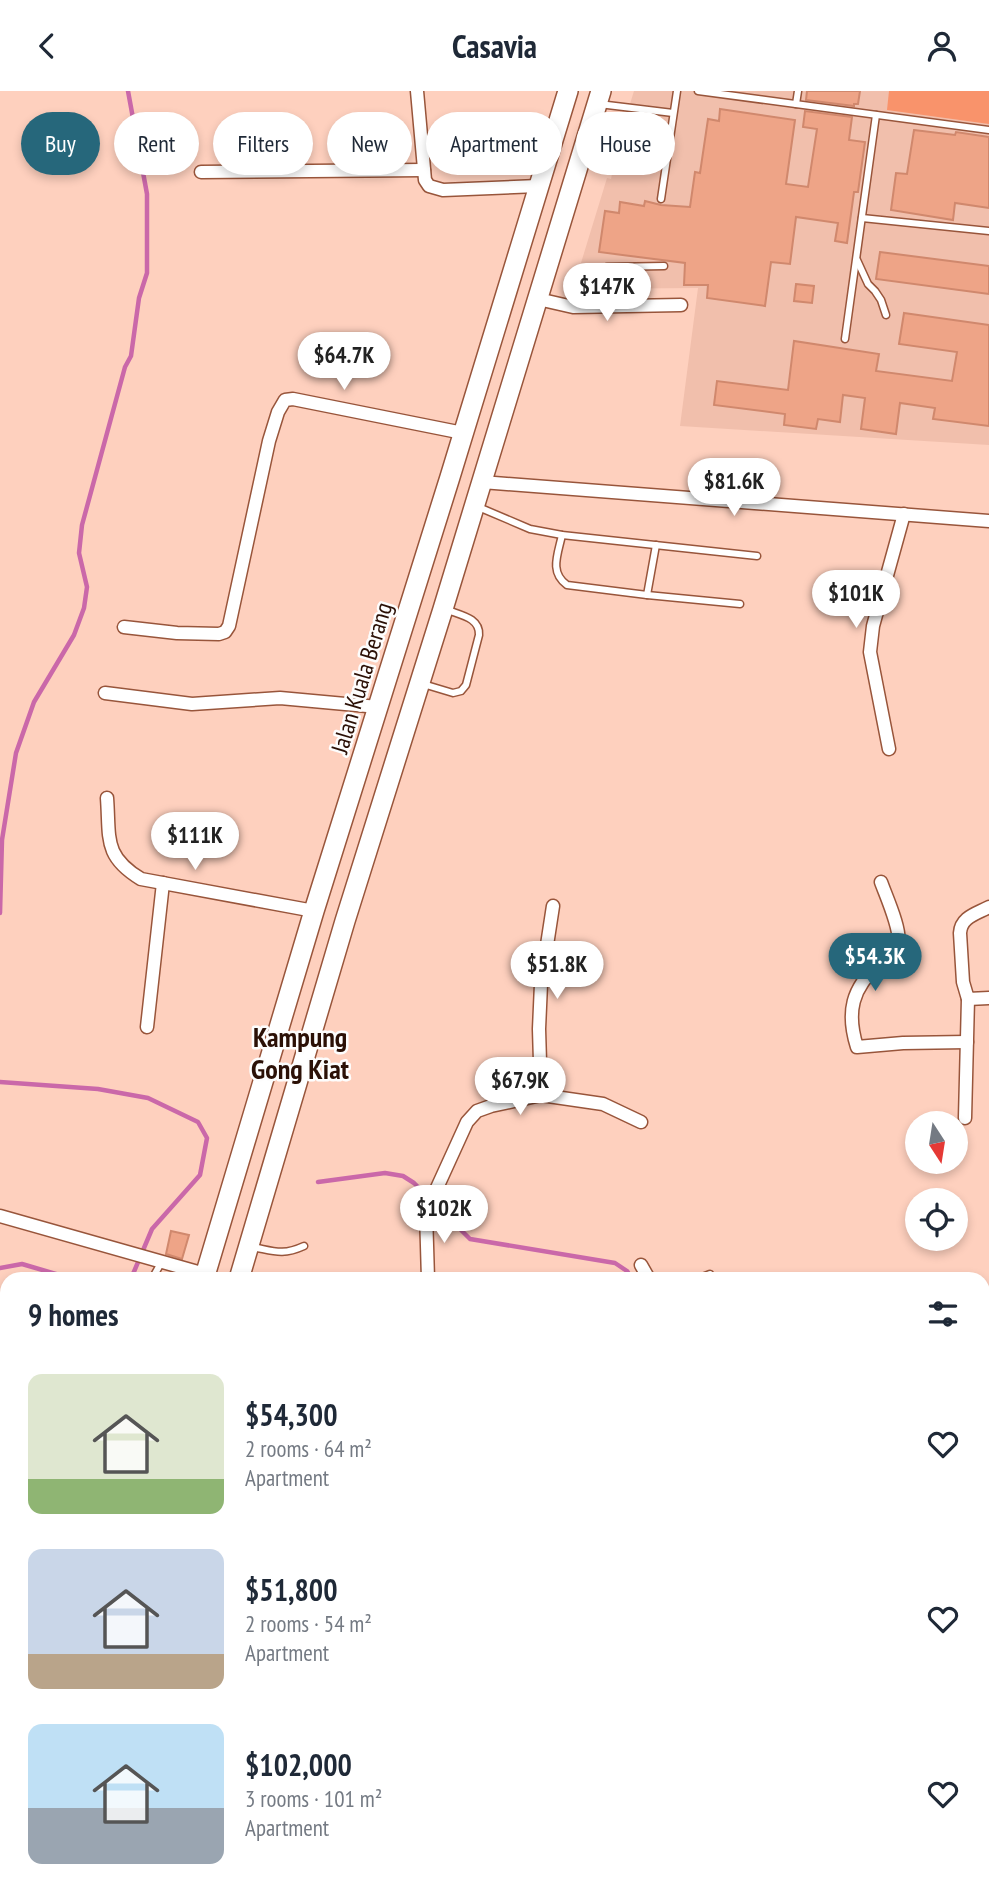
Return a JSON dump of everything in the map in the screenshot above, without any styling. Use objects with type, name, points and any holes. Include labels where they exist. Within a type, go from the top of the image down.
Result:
[{"type":"highway","name":"Jalan Kuala Berang","points":[[206,1272],[568,91]]},
{"type":"highway","points":[[241,1272],[345,921],[599,97]]},
{"type":"highway","points":[[378,707],[397,709],[418,686]]},
{"type":"street","points":[[417,91],[425,180],[429,186],[443,190],[538,186]]},
{"type":"street","points":[[201,172],[424,170]]},
{"type":"street","points":[[538,299],[573,307],[681,305]]},
{"type":"street","points":[[124,627],[177,632],[225,632],[229,626],[269,441],[278,412],[285,400],[293,399],[463,433]]},
{"type":"street","points":[[482,482],[989,521]]},
{"type":"street","points":[[889,749],[870,652],[873,626],[904,515]]},
{"type":"street","points":[[105,692],[192,703],[280,698],[378,707]]},
{"type":"street","points":[[107,798],[111,846],[118,861],[141,879],[314,912]]},
{"type":"street","points":[[881,882],[898,933],[899,944],[894,952],[863,980],[853,998],[851,1019],[857,1047],[967,1042]]},
{"type":"street","points":[[146,1027],[163,883]]},
{"type":"street","points":[[541,1095],[541,984],[553,906]]},
{"type":"street","points":[[965,1111],[968,999],[963,982],[960,925],[965,919],[989,907]]},
{"type":"street","points":[[968,999],[989,998]]},
{"type":"street","points":[[428,1272],[426,1212],[467,1122],[477,1111],[541,1095],[603,1104],[641,1122]]},
{"type":"street","points":[[0,1216],[190,1272]]},
{"type":"street","points":[[641,1265],[645,1272]]},
{"type":"lane","points":[[673,112],[677,91]]},
{"type":"lane","points":[[698,91],[989,130]]},
{"type":"lane","points":[[796,104],[798,91]]},
{"type":"lane","points":[[599,97],[668,112]]},
{"type":"lane","points":[[845,339],[876,115]]},
{"type":"lane","points":[[661,199],[664,175]]},
{"type":"lane","points":[[862,218],[989,231]]},
{"type":"lane","points":[[856,258],[868,284],[881,300],[886,315]]},
{"type":"lane","points":[[607,267],[664,266]]},
{"type":"lane","points":[[637,267],[637,306]]},
{"type":"lane","points":[[475,505],[530,529],[562,535],[757,556]]},
{"type":"lane","points":[[562,535],[556,571],[559,579],[567,585],[740,604]]},
{"type":"lane","points":[[648,595],[656,545]]},
{"type":"lane","points":[[418,686],[453,694],[466,685],[479,628],[475,622],[443,609]]},
{"type":"lane","points":[[249,1247],[288,1253],[304,1246]]},
{"type":"lane","points":[[156,1272],[161,1262]]},
{"type":"shaded area","points":[[634,91],[989,91],[989,445],[680,426],[698,288],[573,289],[607,178],[611,179],[612,175],[675,175],[675,112],[627,112]]},
{"type":"shaded area","points":[[889,91],[989,91],[989,124],[887,110]]},
{"type":"building","points":[[807,91],[860,91],[858,104],[854,106],[806,100]]},
{"type":"building","points":[[720,109],[795,120],[786,184],[808,187],[817,129],[803,127],[805,111],[852,117],[849,140],[865,142],[847,243],[835,241],[838,223],[796,217],[790,264],[771,262],[765,306],[707,298],[708,285],[684,285],[685,263],[599,252],[605,211],[619,213],[620,202],[644,206],[645,201],[690,207],[695,172],[700,173],[708,119],[719,121]]},
{"type":"building","points":[[914,130],[989,137],[989,208],[955,203],[953,220],[891,210],[896,173],[907,174]]},
{"type":"building","points":[[880,252],[989,266],[989,294],[876,279]]},
{"type":"building","points":[[796,284],[814,286],[812,303],[794,301]]},
{"type":"building","points":[[904,313],[989,325],[989,426],[933,419],[935,408],[900,403],[896,434],[861,429],[865,398],[843,395],[840,422],[818,419],[816,429],[784,425],[785,414],[714,405],[717,381],[788,390],[794,341],[879,354],[876,371],[952,381],[957,352],[899,344]]},
{"type":"building","points":[[171,1231],[189,1235],[182,1259],[166,1254]]},
{"type":"waterway","points":[[0,913],[2,840],[16,753],[34,702],[74,635],[84,608],[87,587],[79,553],[82,525],[125,367],[131,356],[139,298],[147,273],[147,194],[128,91]]},
{"type":"waterway","points":[[0,1082],[98,1089],[148,1098],[198,1122],[207,1138],[200,1175],[152,1229],[134,1272]]},
{"type":"waterway","points":[[318,1182],[385,1173],[403,1176],[414,1183],[470,1239],[615,1263],[628,1272]]},
{"type":"waterway","points":[[0,1268],[22,1264],[49,1272]]},
{"type":"district","name":"Kampung Gong Kiat","points":[[300,1053]]}]
